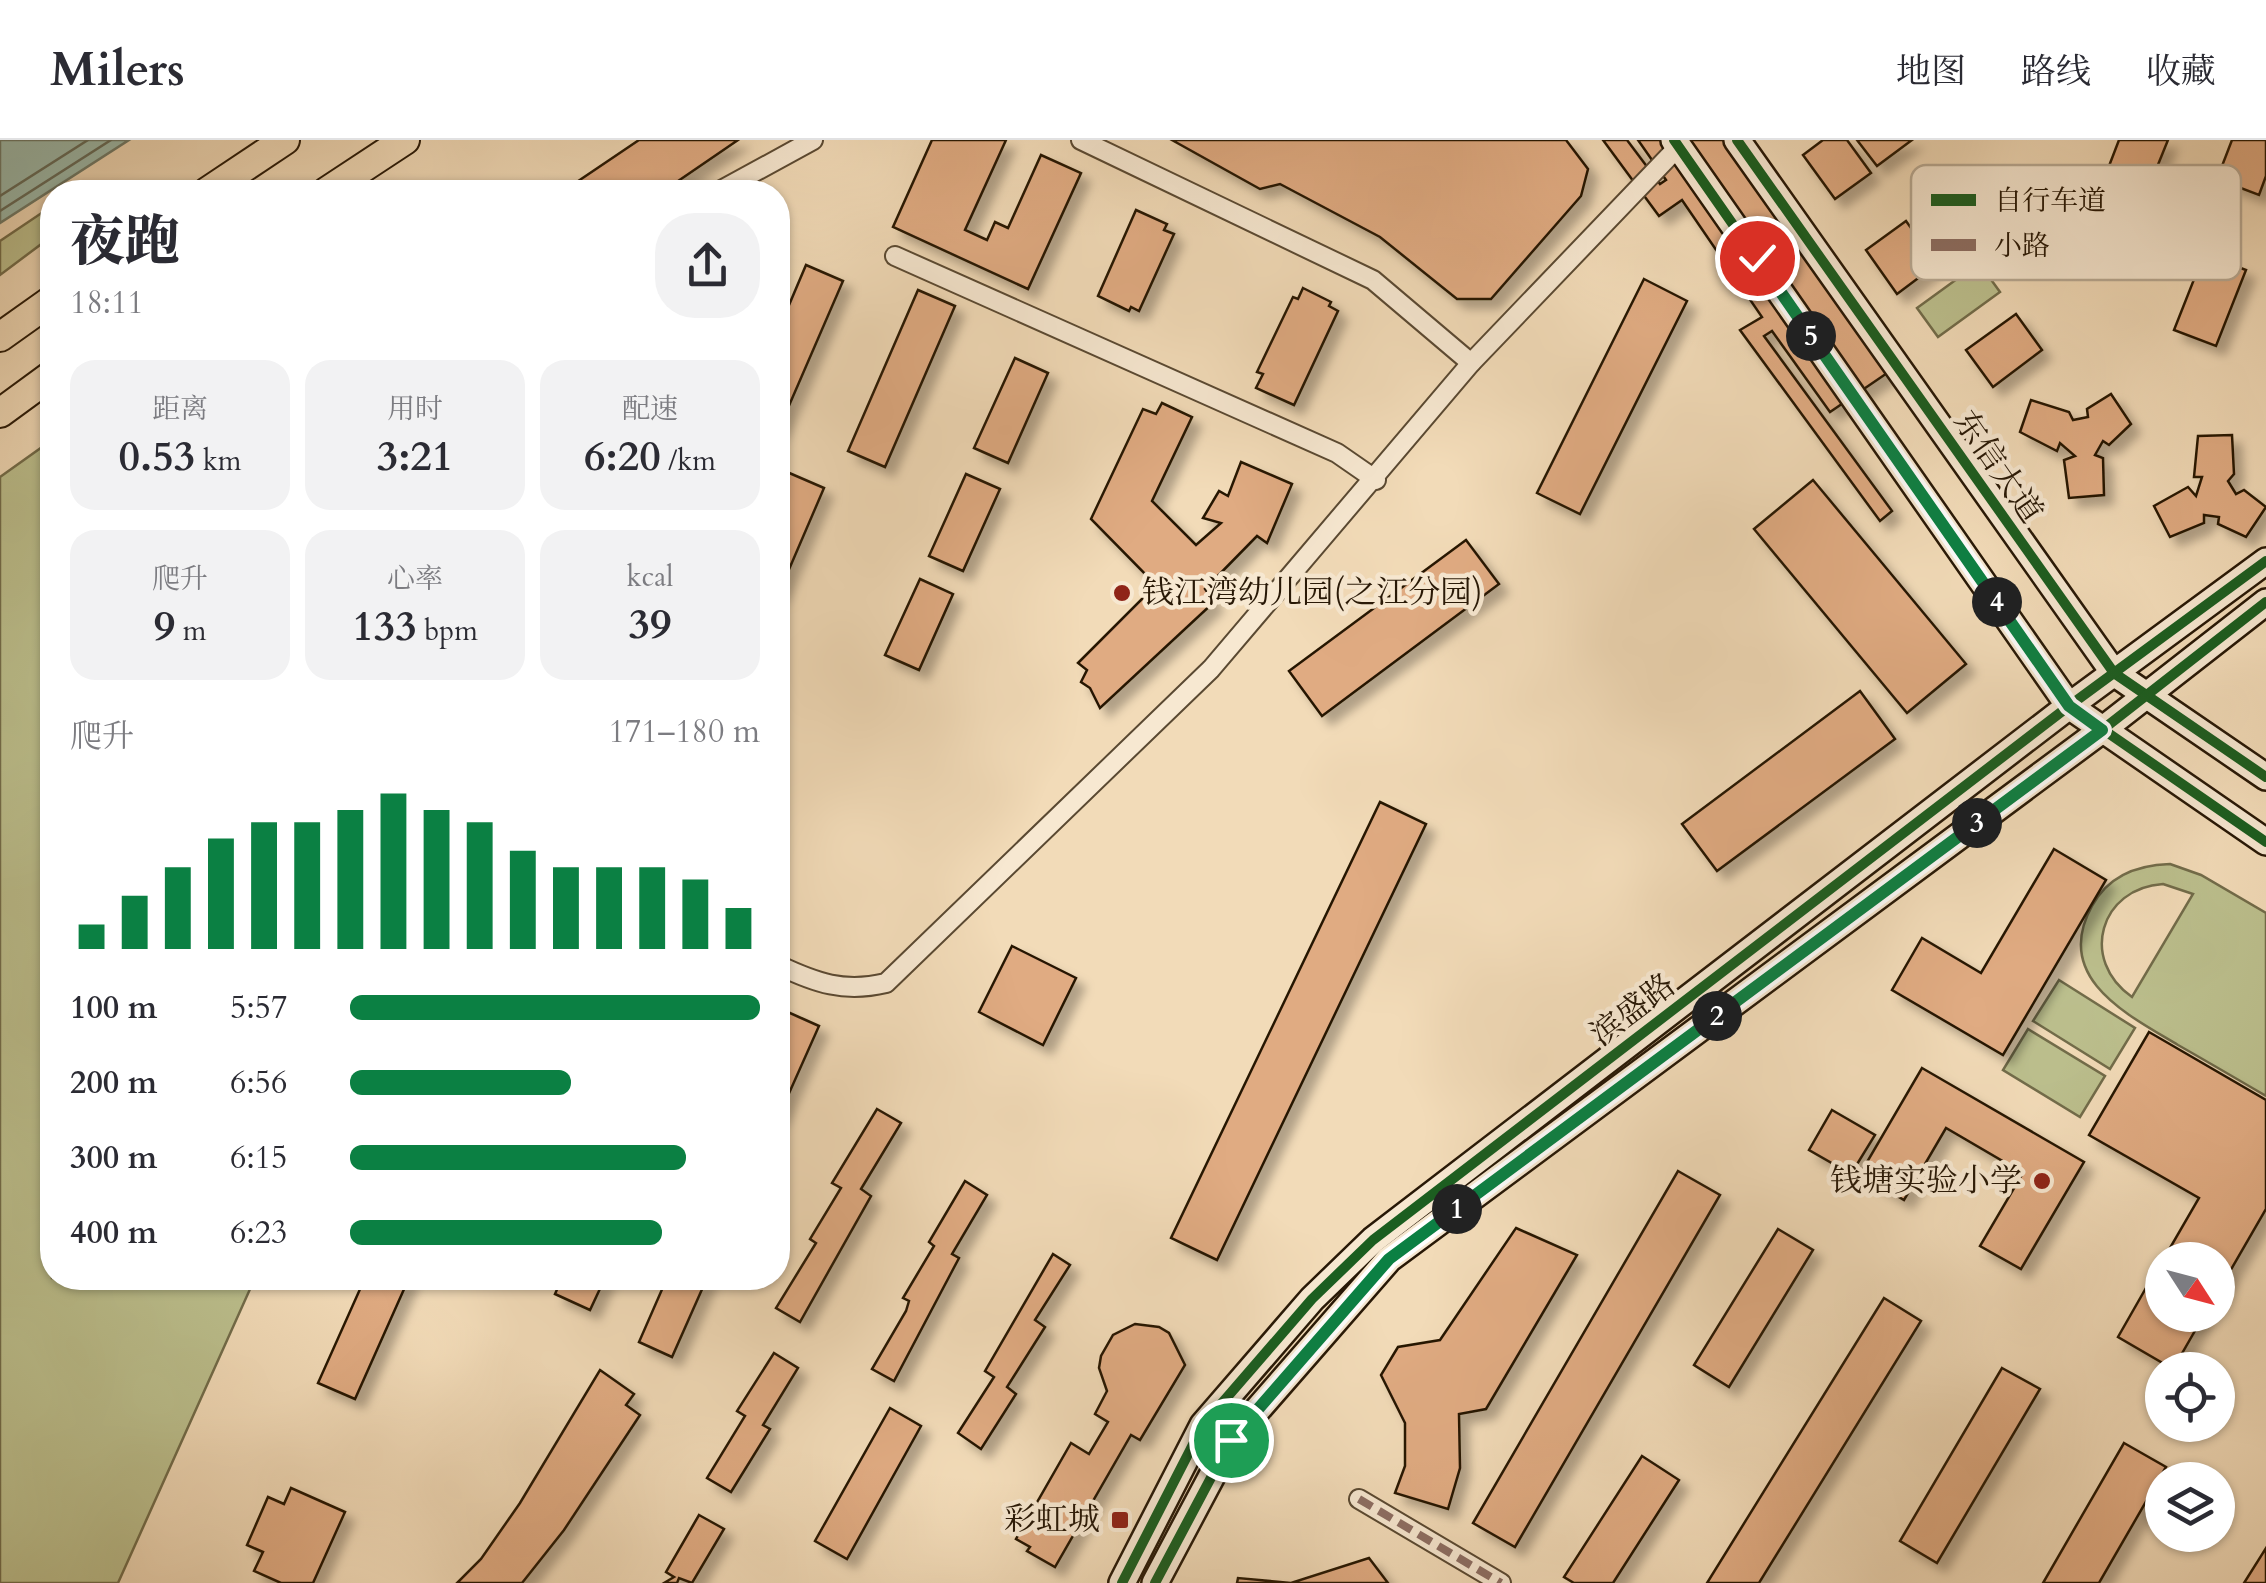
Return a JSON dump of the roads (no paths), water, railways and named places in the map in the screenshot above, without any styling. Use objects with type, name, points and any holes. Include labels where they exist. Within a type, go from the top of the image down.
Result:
[{"type":"main road","points":[[225,180],[284,140]]},
{"type":"main road","points":[[344,180],[405,140]]},
{"type":"main road","name":"东信大道","points":[[1737,140],[2114,673],[2266,776]]},
{"type":"main road","points":[[1676,143],[2069,706],[2266,842]]},
{"type":"main road","points":[[0,337],[40,309]]},
{"type":"main road","points":[[0,414],[40,384]]},
{"type":"main road","name":"滨盛路","points":[[1122,1583],[1203,1425],[1312,1298],[1373,1240],[2069,706],[2266,561]]},
{"type":"main road","name":"滨盛路","points":[[1156,1583],[1231,1440],[1389,1259],[2102,730],[2266,602]]},
{"type":"street","points":[[740,180],[813,140]]},
{"type":"street","points":[[1081,140],[1372,280],[1470,363]]},
{"type":"street","points":[[790,971],[821,985],[856,990],[886,984],[1211,669],[1376,480],[1470,363],[1676,143]]},
{"type":"street","points":[[895,256],[1338,453],[1376,480]]},
{"type":"street","points":[[1359,1499],[1501,1583]]},
{"type":"water","points":[[0,140],[129,140],[67,180],[40,180],[40,197],[0,223]]},
{"type":"place","name":"钱江湾幼儿园(之江分园)","points":[[1122,593]]},
{"type":"place","name":"钱塘实验小学","points":[[2042,1181]]},
{"type":"place","name":"彩虹城","points":[[1120,1520]]}]
